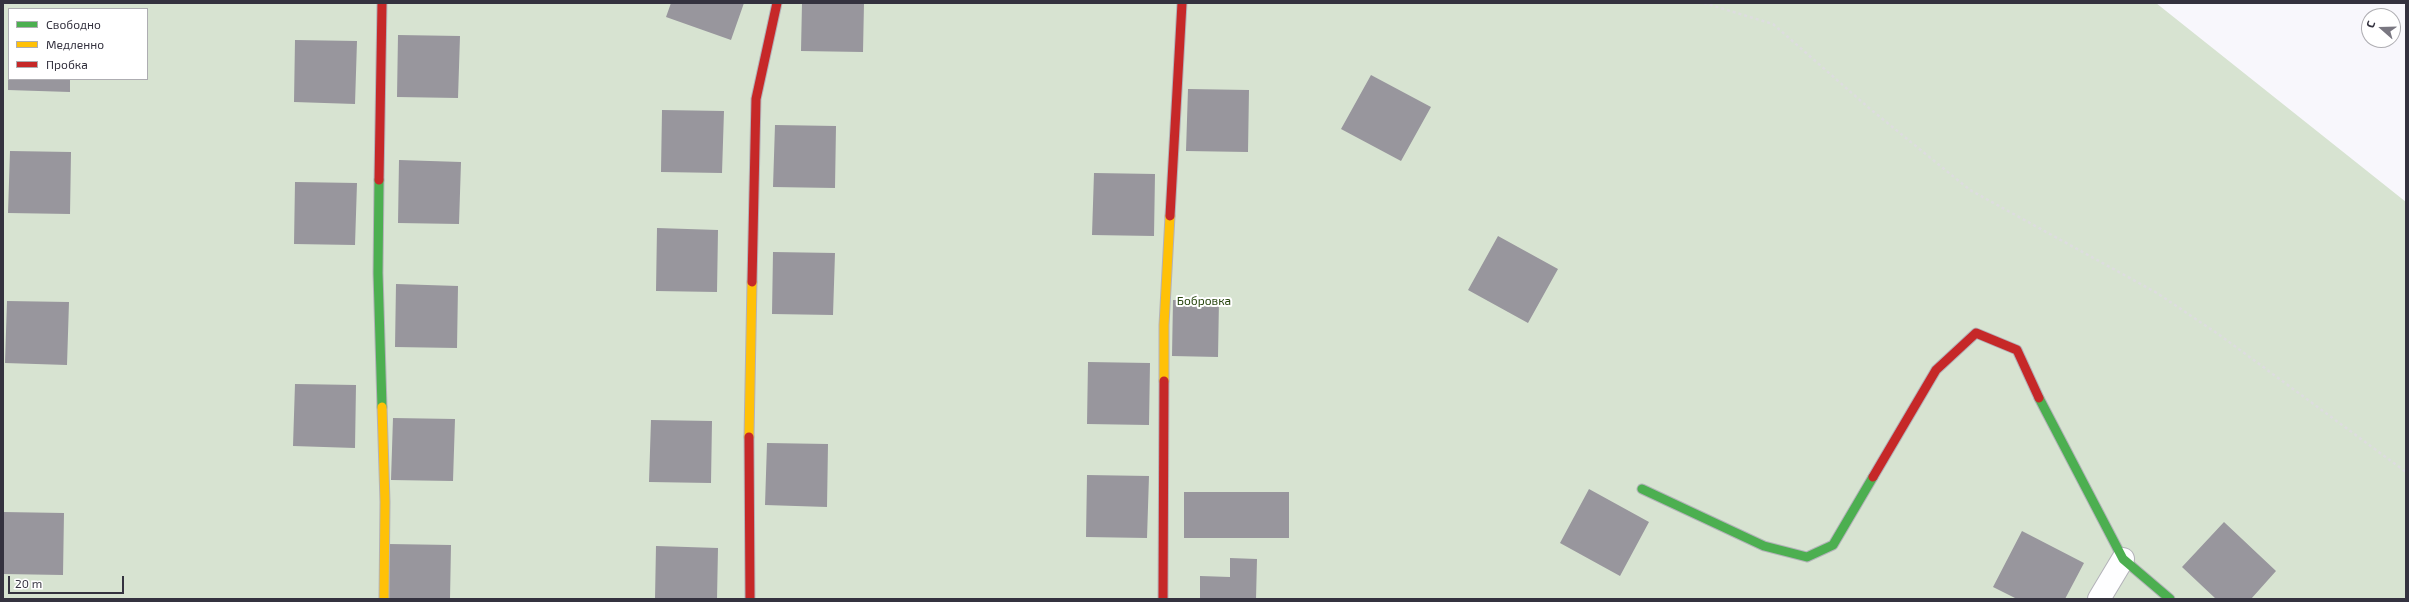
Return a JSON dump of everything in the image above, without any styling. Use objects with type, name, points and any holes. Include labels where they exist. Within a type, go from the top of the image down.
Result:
[{"type":"street","points":[[382,3],[378,272],[385,502],[384,599]]},
{"type":"street","points":[[750,599],[749,385],[756,99],[777,3]]},
{"type":"street","points":[[1162,599],[1164,325],[1182,3]]},
{"type":"street","points":[[1642,490],[1764,546],[1807,557],[1833,545],[1936,370],[1976,333],[2017,350],[2034,389],[2123,559],[2170,599]]},
{"type":"street","points":[[2100,599],[2123,559]]},
{"type":"path","points":[[1704,3],[1773,24],[1869,108],[1970,190],[2157,292],[2221,336],[2406,472]]},
{"type":"green space","name":"Бобровка","points":[[3,3],[2156,3],[2406,202],[2406,599],[3,599]]},
{"type":"building","points":[[671,3],[744,3],[731,40],[666,17]]},
{"type":"building","points":[[802,3],[864,3],[863,52],[801,51]]},
{"type":"building","points":[[398,35],[460,36],[458,98],[397,97]]},
{"type":"building","points":[[295,40],[357,41],[355,104],[294,102]]},
{"type":"building","points":[[1371,75],[1431,107],[1401,161],[1341,129]]},
{"type":"building","points":[[8,80],[70,80],[70,92],[8,90]]},
{"type":"building","points":[[1188,89],[1249,90],[1248,152],[1186,151]]},
{"type":"building","points":[[662,110],[724,111],[722,173],[661,172]]},
{"type":"building","points":[[775,125],[836,126],[835,188],[773,187]]},
{"type":"building","points":[[10,151],[71,152],[70,214],[8,213]]},
{"type":"building","points":[[399,160],[461,162],[459,224],[398,223]]},
{"type":"building","points":[[1094,173],[1155,174],[1154,236],[1092,235]]},
{"type":"building","points":[[295,182],[357,183],[355,245],[294,244]]},
{"type":"building","points":[[657,228],[718,230],[717,292],[656,291]]},
{"type":"building","points":[[1498,236],[1558,269],[1528,323],[1468,290]]},
{"type":"building","points":[[773,252],[835,253],[833,315],[772,314]]},
{"type":"building","points":[[396,284],[458,286],[457,348],[395,347]]},
{"type":"building","points":[[1173,300],[1219,300],[1218,357],[1172,356]]},
{"type":"building","points":[[7,301],[69,302],[67,365],[5,363]]},
{"type":"building","points":[[1088,362],[1150,363],[1149,425],[1087,424]]},
{"type":"building","points":[[295,384],[356,385],[355,448],[293,446]]},
{"type":"building","points":[[393,418],[455,419],[453,481],[391,480]]},
{"type":"building","points":[[651,420],[712,421],[711,483],[649,482]]},
{"type":"building","points":[[767,443],[828,444],[827,507],[765,505]]},
{"type":"building","points":[[1087,475],[1149,476],[1147,538],[1086,537]]},
{"type":"building","points":[[1589,489],[1649,522],[1620,576],[1560,543]]},
{"type":"building","points":[[1184,492],[1289,492],[1289,538],[1184,538]]},
{"type":"building","points":[[3,512],[64,513],[63,575],[3,574]]},
{"type":"building","points":[[2224,522],[2276,571],[2251,599],[2216,599],[2182,567]]},
{"type":"building","points":[[2022,531],[2084,563],[2065,599],[2017,599],[1993,587]]},
{"type":"building","points":[[389,544],[451,545],[450,599],[388,599]]},
{"type":"building","points":[[656,546],[718,548],[717,599],[655,599]]},
{"type":"building","points":[[1230,558],[1257,559],[1256,599],[1200,599],[1200,576],[1230,577]]},
{"type":"traffic: fast","points":[[379,180],[378,273],[382,407]]},
{"type":"traffic: fast","points":[[2039,398],[2123,559],[2170,599]]},
{"type":"traffic: fast","points":[[1642,489],[1764,546],[1807,557],[1833,545],[1873,477]]},
{"type":"traffic: slow","points":[[1164,381],[1164,325],[1170,216]]},
{"type":"traffic: slow","points":[[749,437],[752,282]]},
{"type":"traffic: slow","points":[[382,407],[385,502],[384,599]]},
{"type":"traffic: jam","points":[[379,180],[382,3]]},
{"type":"traffic: jam","points":[[752,282],[756,99],[777,3]]},
{"type":"traffic: jam","points":[[1170,216],[1182,3]]},
{"type":"traffic: jam","points":[[1873,477],[1936,370],[1976,333],[2017,350],[2039,398]]},
{"type":"traffic: jam","points":[[1163,599],[1164,381]]},
{"type":"traffic: jam","points":[[749,437],[750,599]]}]
